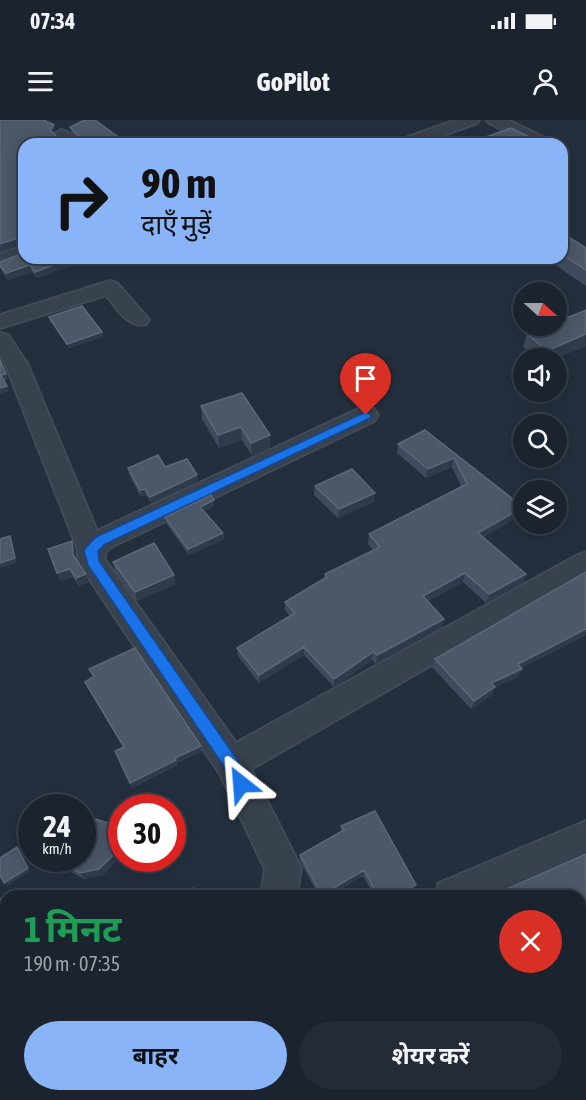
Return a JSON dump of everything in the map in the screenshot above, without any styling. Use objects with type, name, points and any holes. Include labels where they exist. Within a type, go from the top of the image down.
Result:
[{"type":"street","points":[[420,138],[471,120]]},
{"type":"street","points":[[495,120],[532,138]]},
{"type":"street","points":[[0,261],[18,254]]},
{"type":"street","points":[[0,322],[110,287],[139,320]]},
{"type":"street","points":[[0,340],[16,363],[91,550],[93,562],[231,763],[283,868],[280,890]]},
{"type":"street","points":[[91,550],[100,541],[366,415]]},
{"type":"street","points":[[231,763],[586,563]]},
{"type":"street","points":[[466,890],[586,838]]},
{"type":"building","points":[[0,120],[44,120],[54,125],[50,130],[58,138],[18,138],[18,238],[0,244]]},
{"type":"building","points":[[85,120],[95,120],[120,138],[79,138],[70,127]]},
{"type":"building","points":[[511,128],[531,138],[483,138]]},
{"type":"building","points":[[568,237],[586,248],[586,270],[568,258]]},
{"type":"building","points":[[18,255],[18,264],[56,264],[35,272],[30,265],[6,273],[0,262]]},
{"type":"building","points":[[82,306],[102,332],[67,344],[49,317]]},
{"type":"building","points":[[586,310],[586,334],[554,348],[543,348],[529,336],[567,336],[567,318]]},
{"type":"building","points":[[0,360],[6,374],[1,375],[7,386],[0,388]]},
{"type":"building","points":[[242,393],[270,435],[251,443],[241,427],[218,435],[201,406]]},
{"type":"building","points":[[425,430],[513,499],[513,513],[478,533],[526,574],[489,594],[465,573],[423,596],[444,619],[377,655],[373,652],[334,679],[304,647],[259,675],[237,648],[295,613],[285,602],[327,577],[325,574],[380,547],[369,534],[467,484],[454,458],[428,469],[398,444]]},
{"type":"building","points":[[158,455],[165,467],[187,459],[197,475],[150,497],[145,489],[140,490],[128,468]]},
{"type":"building","points":[[352,469],[375,493],[339,509],[315,486]]},
{"type":"building","points":[[211,495],[214,500],[200,507],[223,533],[188,549],[165,517]]},
{"type":"building","points":[[10,536],[15,558],[0,563],[0,539]]},
{"type":"building","points":[[72,541],[73,555],[86,574],[76,578],[70,569],[57,573],[48,549]]},
{"type":"building","points":[[154,543],[174,575],[135,592],[113,562]]},
{"type":"building","points":[[586,572],[586,629],[518,664],[522,669],[491,683],[495,687],[474,701],[435,659]]},
{"type":"building","points":[[135,648],[201,746],[130,783],[115,751],[124,747],[85,682],[94,676],[89,669]]},
{"type":"building","points":[[375,811],[416,885],[406,890],[375,890],[364,870],[330,890],[319,890],[300,855],[344,830],[341,826]]},
{"type":"building","points":[[96,819],[108,823],[108,860],[96,870]]},
{"type":"building","points":[[17,847],[18,872],[22,872],[4,883],[0,875],[0,858]]},
{"type":"building","points":[[586,854],[586,890],[505,890]]},
{"type":"route","points":[[241,784],[231,763],[93,562],[91,550],[100,541],[366,415]]}]
